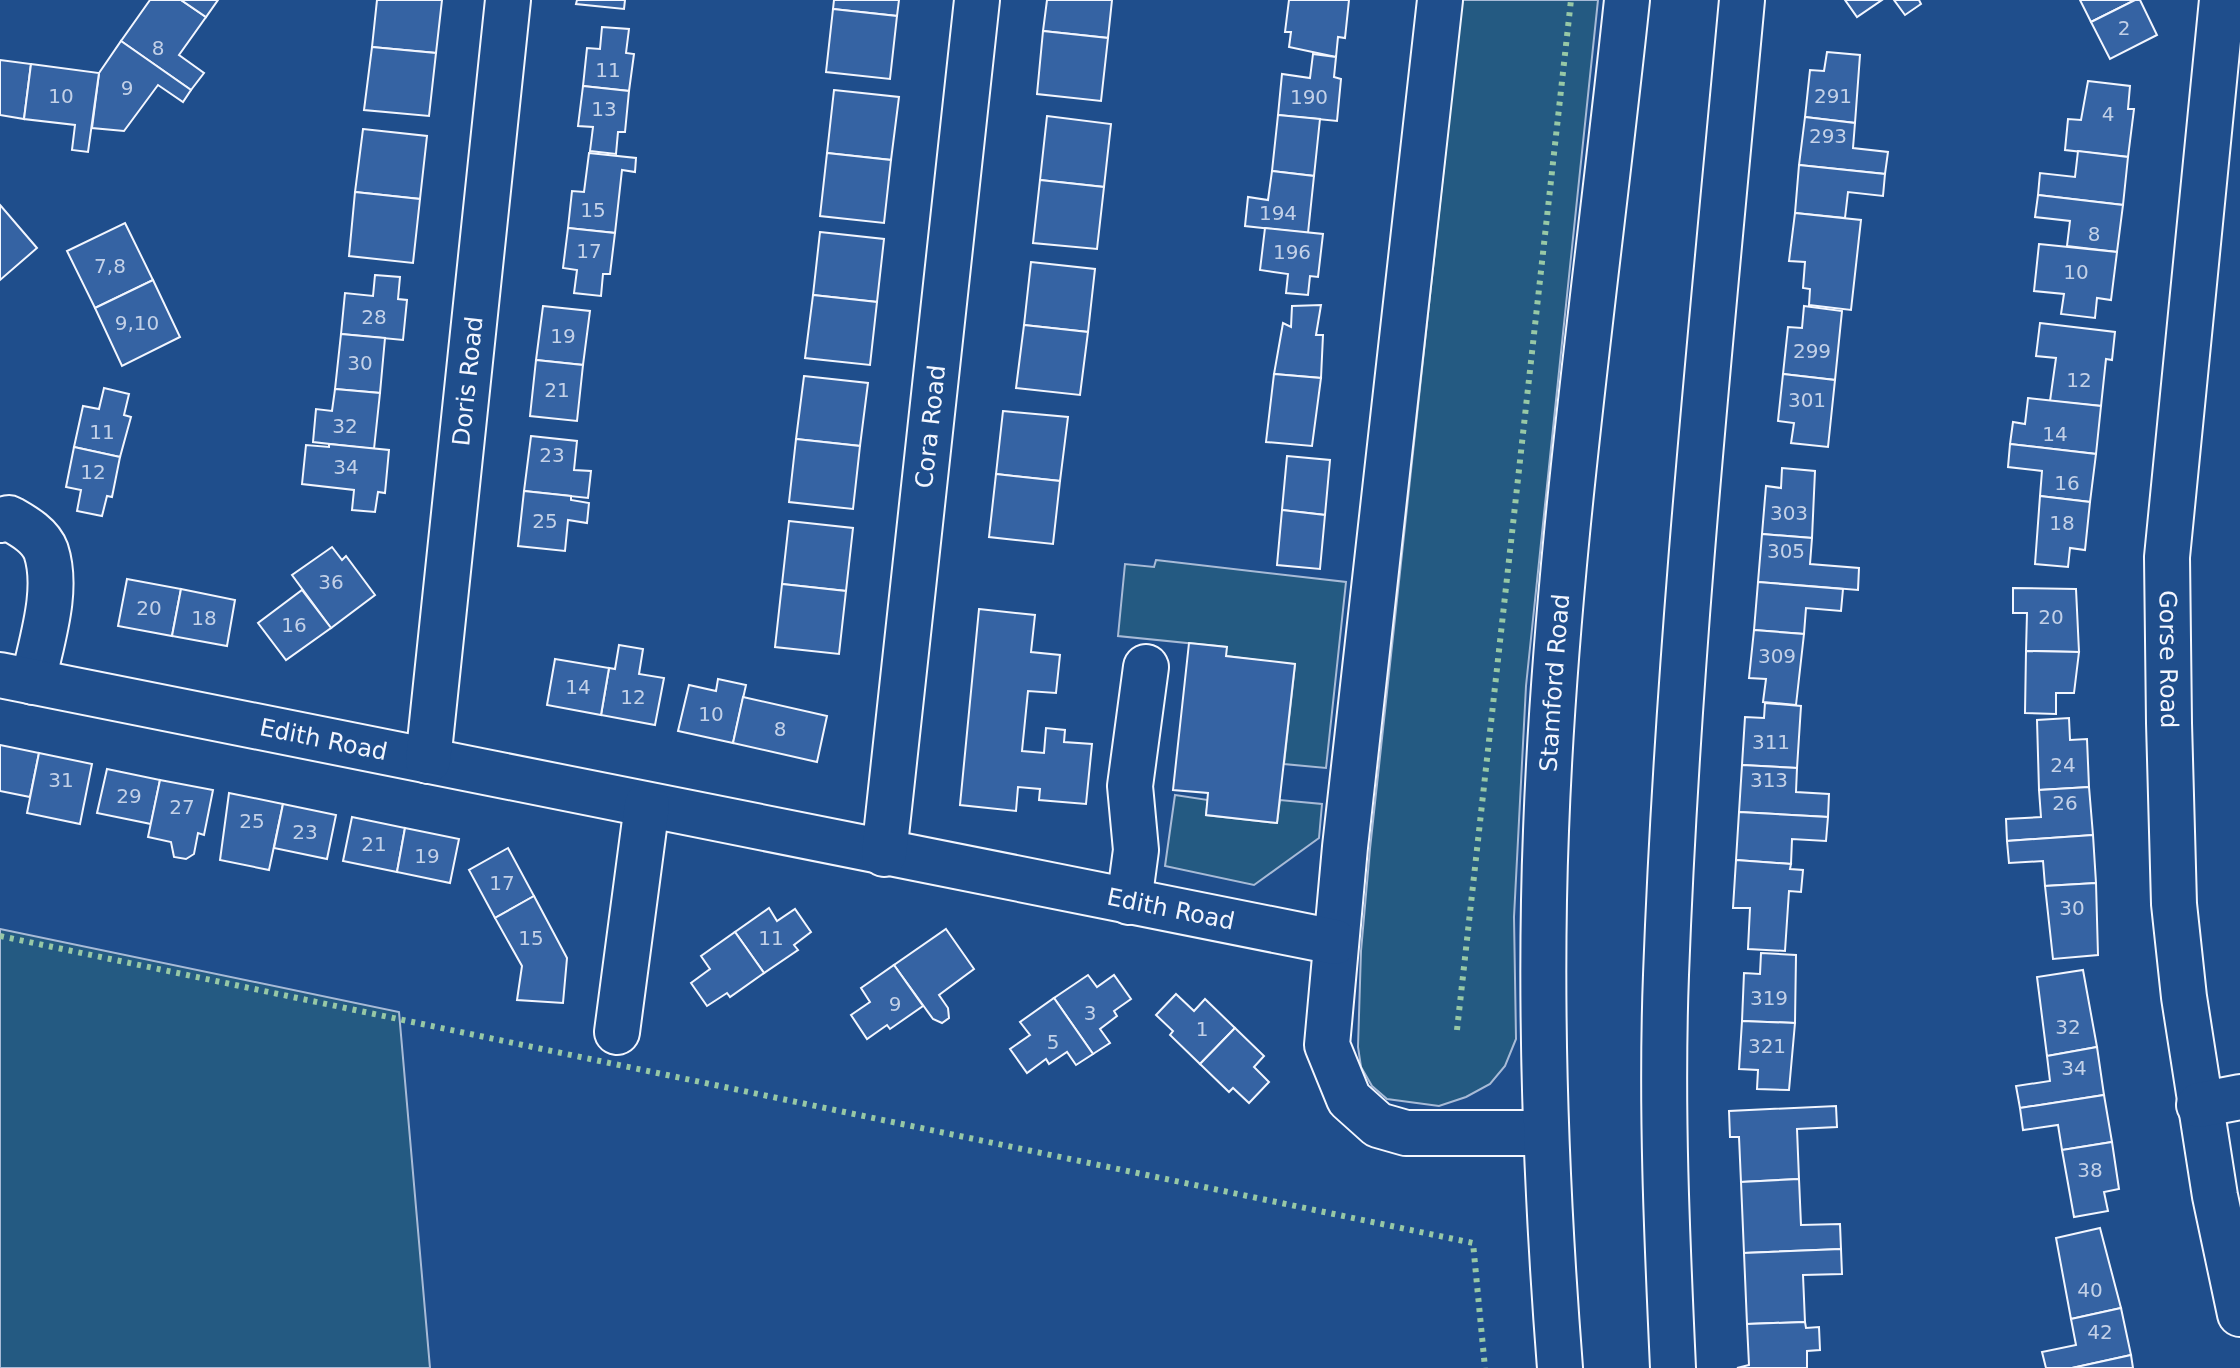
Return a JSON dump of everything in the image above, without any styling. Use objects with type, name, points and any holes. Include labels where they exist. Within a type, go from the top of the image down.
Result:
[{"type":"street","name":"Doris Road","points":[[428,761],[508,0]]},
{"type":"street","name":"Cora Road","points":[[884,854],[977,0]]},
{"type":"street","points":[[1440,0],[1335,942],[1327,1045],[1349,1099],[1378,1125],[1406,1133],[1545,1133]]},
{"type":"street","name":"Stamford Road","points":[[1560,1368],[1545,1133],[1546,829],[1561,618],[1627,0]]},
{"type":"street","points":[[1673,1368],[1667,1247],[1666,977],[1695,520],[1742,0]]},
{"type":"street","name":"Gorse Road","points":[[2222,0],[2167,557],[2174,904],[2220,1101],[2240,1314]]},
{"type":"street","points":[[0,520],[9,518],[32,531],[45,550],[50,591],[17,678]]},
{"type":"street","points":[[1129,902],[1136,850],[1130,786],[1146,667]]},
{"type":"street","name":"Edith Road","points":[[17,678],[1335,942]]},
{"type":"street","points":[[617,1032],[647,805]]},
{"type":"shaded area","points":[[1462,0],[1598,0],[1526,686],[1514,917],[1516,1039],[1505,1066],[1490,1084],[1466,1097],[1439,1106],[1387,1099],[1372,1086],[1361,1067],[1358,1047],[1361,951],[1370,849]]},
{"type":"shaded area","points":[[1156,560],[1346,582],[1326,768],[1284,764],[1295,665],[1226,656],[1226,647],[1118,636],[1125,564],[1154,567]]},
{"type":"shaded area","points":[[1175,795],[1208,800],[1206,815],[1277,823],[1280,800],[1322,804],[1319,838],[1254,885],[1165,866]]},
{"type":"shaded area","points":[[0,929],[399,1012],[430,1368],[0,1368]]},
{"type":"building","points":[[150,0],[181,0],[206,17],[179,55],[204,73],[191,90],[121,41]]},
{"type":"building","points":[[181,0],[218,0],[206,17]]},
{"type":"building","points":[[377,0],[442,0],[436,53],[372,47]]},
{"type":"building","points":[[577,0],[625,0],[624,9],[576,4]]},
{"type":"building","points":[[834,0],[899,0],[897,16],[833,9]]},
{"type":"building","points":[[1047,0],[1112,0],[1108,38],[1043,31]]},
{"type":"building","points":[[1289,0],[1349,0],[1345,38],[1338,37],[1336,57],[1289,47],[1291,32],[1285,32]]},
{"type":"building","points":[[1845,0],[1882,0],[1857,17]]},
{"type":"building","points":[[1894,0],[1919,0],[1921,4],[1905,15]]},
{"type":"building","points":[[2080,0],[2135,0],[2091,22]]},
{"type":"building","points":[[2140,0],[2157,35],[2110,59],[2091,22]]},
{"type":"building","points":[[833,9],[897,16],[890,79],[826,72]]},
{"type":"building","points":[[602,27],[629,29],[626,53],[634,54],[629,91],[583,86],[587,48],[600,49]]},
{"type":"building","points":[[1043,31],[1108,38],[1101,101],[1037,94]]},
{"type":"building","points":[[121,41],[191,90],[183,102],[158,85],[124,131],[92,128],[99,73]]},
{"type":"building","points":[[372,47],[436,53],[429,116],[364,110]]},
{"type":"building","points":[[1827,52],[1860,55],[1855,123],[1805,117],[1810,70],[1824,71]]},
{"type":"building","points":[[1313,54],[1336,57],[1334,77],[1341,79],[1337,121],[1278,115],[1282,74],[1310,78]]},
{"type":"building","points":[[0,60],[31,64],[24,119],[0,115]]},
{"type":"building","points":[[31,64],[99,73],[88,152],[72,150],[75,125],[24,119]]},
{"type":"building","points":[[2088,81],[2130,86],[2128,109],[2134,109],[2128,157],[2065,150],[2068,119],[2081,120]]},
{"type":"building","points":[[583,86],[629,91],[625,132],[618,132],[616,154],[590,151],[593,127],[578,126]]},
{"type":"building","points":[[834,90],[899,97],[891,160],[827,153]]},
{"type":"building","points":[[1278,115],[1320,119],[1314,176],[1272,171]]},
{"type":"building","points":[[1047,116],[1111,124],[1104,187],[1040,180]]},
{"type":"building","points":[[1805,117],[1855,123],[1853,148],[1888,152],[1885,174],[1799,165]]},
{"type":"building","points":[[363,129],[427,136],[420,199],[355,192]]},
{"type":"building","points":[[2078,151],[2128,157],[2123,205],[2038,195],[2040,173],[2075,177]]},
{"type":"building","points":[[589,153],[636,158],[635,172],[622,170],[615,233],[568,228],[572,191],[584,192]]},
{"type":"building","points":[[827,153],[891,160],[884,223],[820,216]]},
{"type":"building","points":[[1799,165],[1885,174],[1883,196],[1848,192],[1845,218],[1795,213]]},
{"type":"building","points":[[1272,171],[1314,176],[1308,233],[1245,226],[1248,197],[1268,200]]},
{"type":"building","points":[[1040,180],[1104,187],[1097,249],[1033,243]]},
{"type":"building","points":[[355,192],[420,199],[413,263],[349,256]]},
{"type":"building","points":[[2038,195],[2123,205],[2117,252],[2067,246],[2070,221],[2035,217]]},
{"type":"building","points":[[0,205],[37,248],[0,280]]},
{"type":"building","points":[[1795,213],[1861,220],[1851,310],[1809,305],[1810,289],[1803,288],[1805,262],[1789,261]]},
{"type":"building","points":[[125,223],[153,280],[95,308],[67,251]]},
{"type":"building","points":[[568,228],[615,233],[610,274],[603,274],[601,296],[574,293],[577,270],[563,268]]},
{"type":"building","points":[[1265,228],[1323,234],[1318,277],[1310,276],[1308,295],[1286,293],[1288,274],[1260,270]]},
{"type":"building","points":[[820,232],[884,239],[877,302],[813,295]]},
{"type":"building","points":[[2039,244],[2117,252],[2111,300],[2097,298],[2095,318],[2061,314],[2064,294],[2034,291]]},
{"type":"building","points":[[1031,262],[1095,269],[1088,332],[1024,325]]},
{"type":"building","points":[[375,275],[400,277],[398,299],[407,300],[403,340],[341,334],[345,293],[373,296]]},
{"type":"building","points":[[153,280],[180,337],[122,366],[95,308]]},
{"type":"building","points":[[813,295],[877,302],[870,365],[805,358]]},
{"type":"building","points":[[1321,305],[1316,335],[1323,335],[1321,378],[1274,374],[1283,323],[1291,327],[1292,306]]},
{"type":"building","points":[[543,306],[590,311],[583,365],[536,360]]},
{"type":"building","points":[[1804,306],[1842,311],[1835,380],[1783,374],[1788,327],[1802,328]]},
{"type":"building","points":[[2040,323],[2115,332],[2112,360],[2106,359],[2101,406],[2050,401],[2056,358],[2036,356]]},
{"type":"building","points":[[1024,325],[1088,332],[1080,395],[1016,388]]},
{"type":"building","points":[[341,334],[385,338],[380,393],[335,389]]},
{"type":"building","points":[[536,360],[583,365],[577,421],[530,416]]},
{"type":"building","points":[[1274,374],[1321,378],[1312,446],[1266,442]]},
{"type":"building","points":[[1783,374],[1835,380],[1828,447],[1791,443],[1794,423],[1778,421]]},
{"type":"building","points":[[804,376],[868,383],[860,446],[796,439]]},
{"type":"building","points":[[104,388],[129,394],[124,415],[131,417],[120,457],[74,447],[83,406],[99,409]]},
{"type":"building","points":[[335,389],[380,393],[374,449],[313,442],[316,409],[332,411]]},
{"type":"building","points":[[2028,398],[2101,406],[2096,454],[2010,444],[2013,422],[2025,424]]},
{"type":"building","points":[[1003,411],[1068,417],[1060,481],[996,474]]},
{"type":"building","points":[[531,436],[577,441],[574,470],[591,471],[588,498],[524,491]]},
{"type":"building","points":[[796,439],[860,446],[853,509],[789,502]]},
{"type":"building","points":[[329,444],[389,450],[385,493],[378,492],[375,512],[352,510],[354,490],[302,484],[306,445],[329,447]]},
{"type":"building","points":[[2010,444],[2096,454],[2090,502],[2040,496],[2042,471],[2008,467]]},
{"type":"building","points":[[74,447],[120,457],[112,497],[107,496],[102,516],[77,511],[81,490],[66,487]]},
{"type":"building","points":[[1287,456],[1330,460],[1325,515],[1282,510]]},
{"type":"building","points":[[1782,468],[1815,471],[1812,538],[1762,534],[1766,486],[1781,488]]},
{"type":"building","points":[[996,474],[1060,481],[1053,544],[989,537]]},
{"type":"building","points":[[524,491],[571,496],[571,500],[589,503],[587,523],[568,520],[565,551],[518,546]]},
{"type":"building","points":[[2040,496],[2090,502],[2085,550],[2070,548],[2068,567],[2035,564]]},
{"type":"building","points":[[1282,510],[1325,515],[1320,569],[1277,565]]},
{"type":"building","points":[[789,521],[853,528],[846,591],[782,584]]},
{"type":"building","points":[[1762,534],[1812,538],[1810,564],[1859,568],[1858,590],[1758,582]]},
{"type":"building","points":[[332,547],[342,560],[346,556],[375,595],[331,628],[292,575]]},
{"type":"building","points":[[127,579],[181,589],[172,636],[118,626]]},
{"type":"building","points":[[1758,582],[1843,589],[1841,611],[1806,608],[1804,634],[1754,630]]},
{"type":"building","points":[[782,584],[846,591],[839,654],[775,647]]},
{"type":"building","points":[[2013,588],[2076,589],[2079,652],[2026,651],[2027,613],[2013,613]]},
{"type":"building","points":[[181,589],[235,600],[227,646],[172,636]]},
{"type":"building","points":[[302,590],[331,628],[286,660],[258,623]]},
{"type":"building","points":[[979,609],[1035,615],[1031,652],[1060,655],[1056,693],[1028,691],[1022,751],[1044,753],[1046,728],[1065,730],[1064,742],[1092,744],[1086,804],[1039,800],[1040,789],[1018,787],[1016,811],[960,805]]},
{"type":"building","points":[[1754,630],[1804,634],[1796,705],[1763,702],[1766,679],[1749,678]]},
{"type":"building","points":[[1189,643],[1227,647],[1226,656],[1295,664],[1277,823],[1206,815],[1208,793],[1173,790]]},
{"type":"building","points":[[619,645],[643,649],[639,674],[664,678],[655,725],[601,715],[609,668],[615,669]]},
{"type":"building","points":[[2026,651],[2079,652],[2074,693],[2056,693],[2056,714],[2025,713]]},
{"type":"building","points":[[555,659],[609,668],[601,715],[547,705]]},
{"type":"building","points":[[718,679],[746,685],[733,743],[678,731],[689,685],[716,691]]},
{"type":"building","points":[[743,697],[827,716],[817,762],[733,743]]},
{"type":"building","points":[[1765,703],[1801,706],[1797,768],[1742,765],[1745,717],[1764,718]]},
{"type":"building","points":[[2069,718],[2070,740],[2087,739],[2089,787],[2039,790],[2037,720]]},
{"type":"building","points":[[0,745],[39,753],[30,797],[0,791]]},
{"type":"building","points":[[39,753],[92,764],[80,824],[27,813]]},
{"type":"building","points":[[1742,765],[1797,768],[1796,792],[1829,794],[1828,817],[1739,812]]},
{"type":"building","points":[[107,769],[160,780],[151,824],[97,813]]},
{"type":"building","points":[[160,780],[213,790],[204,835],[198,833],[194,854],[186,859],[174,857],[171,842],[148,837]]},
{"type":"building","points":[[2089,787],[2093,835],[2007,841],[2006,819],[2041,817],[2039,790]]},
{"type":"building","points":[[229,793],[283,804],[269,870],[220,860]]},
{"type":"building","points":[[283,804],[336,815],[327,859],[274,848]]},
{"type":"building","points":[[1739,812],[1828,817],[1826,841],[1792,839],[1791,864],[1736,860]]},
{"type":"building","points":[[352,817],[405,828],[397,872],[343,861]]},
{"type":"building","points":[[405,828],[459,839],[450,883],[397,872]]},
{"type":"building","points":[[2093,835],[2096,883],[2045,886],[2043,861],[2009,863],[2007,841]]},
{"type":"building","points":[[508,848],[534,896],[495,918],[469,870]]},
{"type":"building","points":[[1736,860],[1791,864],[1790,869],[1803,870],[1801,892],[1789,891],[1785,951],[1748,949],[1750,908],[1733,908]]},
{"type":"building","points":[[2096,883],[2098,955],[2053,959],[2045,886]]},
{"type":"building","points":[[534,896],[567,958],[563,1003],[517,1000],[522,966],[495,918]]},
{"type":"building","points":[[769,908],[777,921],[795,909],[811,932],[794,945],[798,950],[764,973],[735,932]]},
{"type":"building","points":[[946,929],[974,969],[939,995],[948,1008],[949,1018],[942,1023],[933,1019],[894,965]]},
{"type":"building","points":[[735,932],[764,973],[730,997],[727,993],[707,1006],[691,983],[710,969],[701,956]]},
{"type":"building","points":[[1761,953],[1796,955],[1795,1023],[1742,1021],[1744,973],[1760,974]]},
{"type":"building","points":[[894,965],[923,1006],[890,1029],[887,1025],[867,1039],[851,1015],[870,1002],[861,988]]},
{"type":"building","points":[[2083,970],[2097,1047],[2047,1056],[2037,977]]},
{"type":"building","points":[[1088,975],[1097,987],[1114,975],[1131,999],[1114,1011],[1117,1016],[1100,1029],[1110,1043],[1093,1054],[1054,998]]},
{"type":"building","points":[[1176,994],[1194,1011],[1205,999],[1235,1028],[1200,1064],[1170,1035],[1173,1031],[1156,1015]]},
{"type":"building","points":[[1054,998],[1093,1054],[1076,1065],[1067,1052],[1049,1064],[1046,1059],[1027,1073],[1010,1049],[1030,1035],[1020,1022]]},
{"type":"building","points":[[1742,1021],[1795,1023],[1789,1090],[1757,1089],[1758,1070],[1739,1069]]},
{"type":"building","points":[[1235,1028],[1264,1056],[1254,1067],[1269,1082],[1249,1103],[1233,1088],[1229,1092],[1200,1064]]},
{"type":"building","points":[[2097,1047],[2104,1095],[2020,1108],[2016,1086],[2050,1081],[2047,1056]]},
{"type":"building","points":[[2104,1095],[2112,1142],[2062,1150],[2058,1125],[2023,1130],[2020,1108]]},
{"type":"building","points":[[1836,1106],[1837,1127],[1797,1129],[1799,1179],[1741,1182],[1739,1137],[1730,1137],[1729,1111]]},
{"type":"building","points":[[2112,1142],[2119,1189],[2104,1192],[2108,1211],[2074,1217],[2062,1150]]},
{"type":"building","points":[[1799,1179],[1801,1225],[1840,1224],[1841,1249],[1744,1253],[1741,1182]]},
{"type":"building","points":[[2100,1228],[2121,1308],[2071,1319],[2056,1238]]},
{"type":"building","points":[[1841,1249],[1842,1274],[1803,1275],[1805,1322],[1747,1324],[1744,1253]]},
{"type":"building","points":[[2121,1308],[2131,1355],[2072,1368],[2046,1368],[2042,1352],[2076,1345],[2071,1319]]},
{"type":"building","points":[[1805,1322],[1806,1328],[1819,1327],[1820,1350],[1807,1351],[1807,1368],[1737,1368],[1749,1365],[1747,1324]]},
{"type":"building","points":[[2131,1355],[2133,1368],[2072,1368]]},
{"type":"hedge","points":[[1457,1030],[1571,0]]},
{"type":"hedge","points":[[0,936],[1473,1243],[1485,1368]]}]
